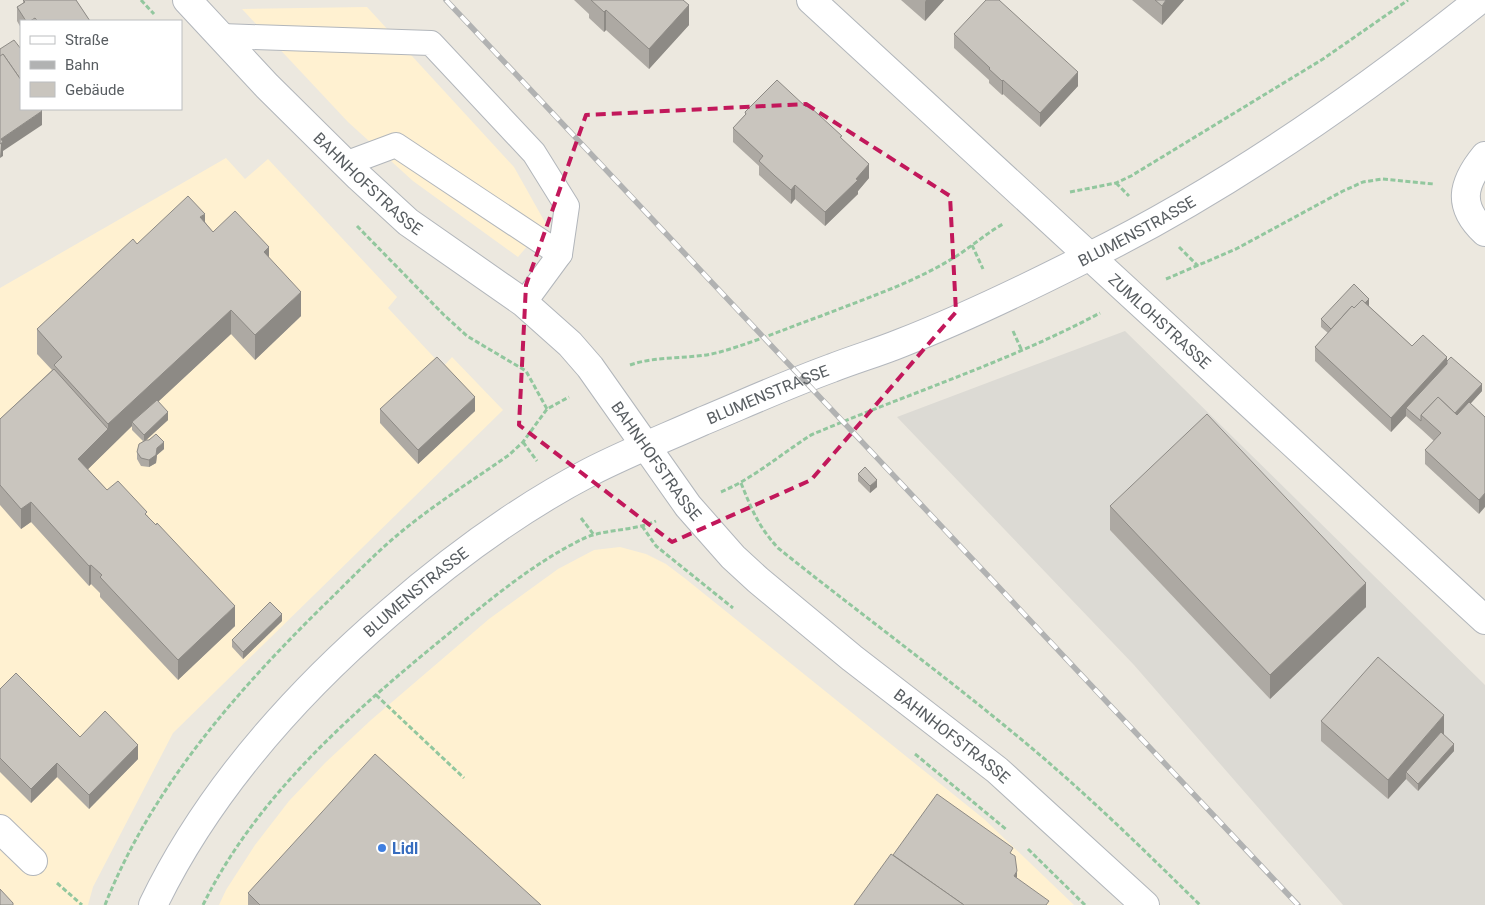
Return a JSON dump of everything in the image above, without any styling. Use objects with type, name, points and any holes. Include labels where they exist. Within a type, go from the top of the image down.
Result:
[{"type":"street","name":"BAHNHOFSTRASSE","points":[[187,0],[267,86],[345,164],[408,222],[524,303],[570,344],[590,367],[688,506],[733,557],[852,658],[997,770],[1145,905]]},
{"type":"street","name":"ZUMLOHSTRASSE","points":[[811,0],[1485,620]]},
{"type":"street","name":"BLUMENSTRASSE","points":[[154,905],[166,880],[208,810],[238,769],[280,718],[366,632],[441,569],[516,515],[593,471],[645,446],[831,368],[903,342],[1090,257],[1230,177],[1303,130],[1379,76],[1479,0]]},
{"type":"street","points":[[1485,156],[1475,169],[1465,196],[1466,207],[1471,218],[1485,232]]},
{"type":"street","points":[[0,829],[32,861]]},
{"type":"lane","points":[[221,36],[431,43],[534,153],[567,206],[560,254],[524,303]]},
{"type":"lane","points":[[345,164],[396,145],[560,254]]},
{"type":"path","points":[[141,0],[159,20]]},
{"type":"path","points":[[1116,183],[1131,176],[1323,59],[1408,0]]},
{"type":"path","points":[[1198,266],[1236,249],[1363,182],[1382,179],[1429,183],[1447,187],[1465,196]]},
{"type":"path","points":[[600,382],[632,364],[682,359],[719,352],[764,338],[890,289],[951,260],[972,245]]},
{"type":"path","points":[[202,905],[227,861],[259,817],[307,762],[376,695],[434,646],[524,575],[568,546],[594,535],[647,525],[741,483],[811,435],[1022,351],[1132,296]]},
{"type":"path","points":[[741,483],[754,516],[764,532],[778,548],[1034,750],[1102,811],[1200,905]]},
{"type":"path","points":[[376,695],[464,778]]},
{"type":"highlighted area","points":[[806,104],[950,196],[956,312],[811,480],[672,542],[519,425],[526,285],[586,115]]},
{"type":"shaded area","points":[[367,7],[514,167],[546,224],[518,257],[413,181],[348,122],[242,9]]},
{"type":"shaded area","points":[[226,158],[245,179],[268,159],[397,297],[388,308],[443,367],[452,357],[503,410],[173,733],[93,887],[88,905],[0,905],[0,288]]},
{"type":"shaded area","points":[[1125,331],[1485,685],[1485,905],[1343,905],[1134,665],[897,417]]},
{"type":"shaded area","points":[[620,547],[646,554],[666,564],[687,580],[984,819],[1074,905],[219,905],[226,890],[255,845],[289,801],[325,763],[371,720],[489,619],[558,569],[594,550]]},
{"type":"building","points":[[23,0],[76,0],[89,20],[37,20],[35,18],[25,20],[17,7],[25,2]]},
{"type":"building","points":[[591,0],[683,0],[689,5],[649,49],[606,10],[604,12]]},
{"type":"building","points":[[986,0],[999,0],[1078,72],[1040,113],[1002,81],[954,34]]},
{"type":"building","points":[[1155,0],[1166,0],[1162,6]]},
{"type":"building","points":[[14,40],[20,48],[20,79],[3,54],[0,57],[0,49]]},
{"type":"building","points":[[3,54],[20,79],[20,110],[42,111],[1,139],[3,142],[0,144],[0,56]]},
{"type":"building","points":[[777,80],[806,107],[808,105],[842,136],[840,137],[869,164],[856,179],[858,180],[825,212],[795,185],[791,190],[775,176],[759,161],[763,156],[733,128],[746,114],[745,112]]},
{"type":"building","points":[[188,196],[205,214],[200,217],[213,232],[235,211],[269,247],[264,252],[301,292],[255,335],[231,310],[108,424],[54,365],[62,357],[37,329],[133,239],[137,244]]},
{"type":"building","points":[[1354,284],[1369,299],[1365,303],[1362,300],[1354,308],[1352,306],[1331,329],[1321,319]]},
{"type":"building","points":[[1362,300],[1412,346],[1423,335],[1447,357],[1391,418],[1315,347],[1352,306],[1354,308]]},
{"type":"building","points":[[437,357],[475,397],[418,450],[380,409]]},
{"type":"building","points":[[1451,357],[1482,384],[1455,413],[1438,397],[1421,415],[1421,421],[1406,408],[1447,364]]},
{"type":"building","points":[[54,369],[108,429],[78,459],[107,490],[118,481],[147,512],[145,514],[156,525],[157,523],[235,606],[178,660],[100,577],[102,575],[91,565],[89,566],[31,502],[21,509],[0,485],[0,419]]},
{"type":"building","points":[[1438,397],[1457,415],[1469,402],[1485,417],[1485,493],[1479,500],[1425,450],[1441,433],[1421,415]]},
{"type":"building","points":[[157,400],[168,412],[144,435],[132,422]]},
{"type":"building","points":[[1207,414],[1366,583],[1270,675],[1110,506]]},
{"type":"building","points":[[156,434],[164,442],[157,448],[156,455],[149,460],[141,458],[137,452],[139,444],[149,440]]},
{"type":"building","points":[[865,467],[877,480],[870,486],[858,474]]},
{"type":"building","points":[[270,602],[282,614],[243,652],[232,640]]},
{"type":"building","points":[[1378,657],[1444,715],[1388,780],[1321,721]]},
{"type":"building","points":[[16,673],[80,737],[105,711],[138,745],[89,795],[57,763],[31,789],[0,758],[0,689]]},
{"type":"building","points":[[1441,732],[1454,744],[1418,784],[1406,772]]},
{"type":"building","name":"Lidl","points":[[375,754],[541,905],[260,905],[248,893]]},
{"type":"building","points":[[937,794],[1013,848],[1010,853],[1015,856],[1017,871],[1014,876],[1049,901],[1046,905],[964,905],[893,855]]},
{"type":"building","points":[[891,854],[964,905],[854,905]]},
{"type":"building","points":[[0,889],[13,903],[13,905],[0,905]]},
{"type":"railway","points":[[446,0],[1298,905]]},
{"type":"place","name":"Lidl","points":[[382,848]]}]
